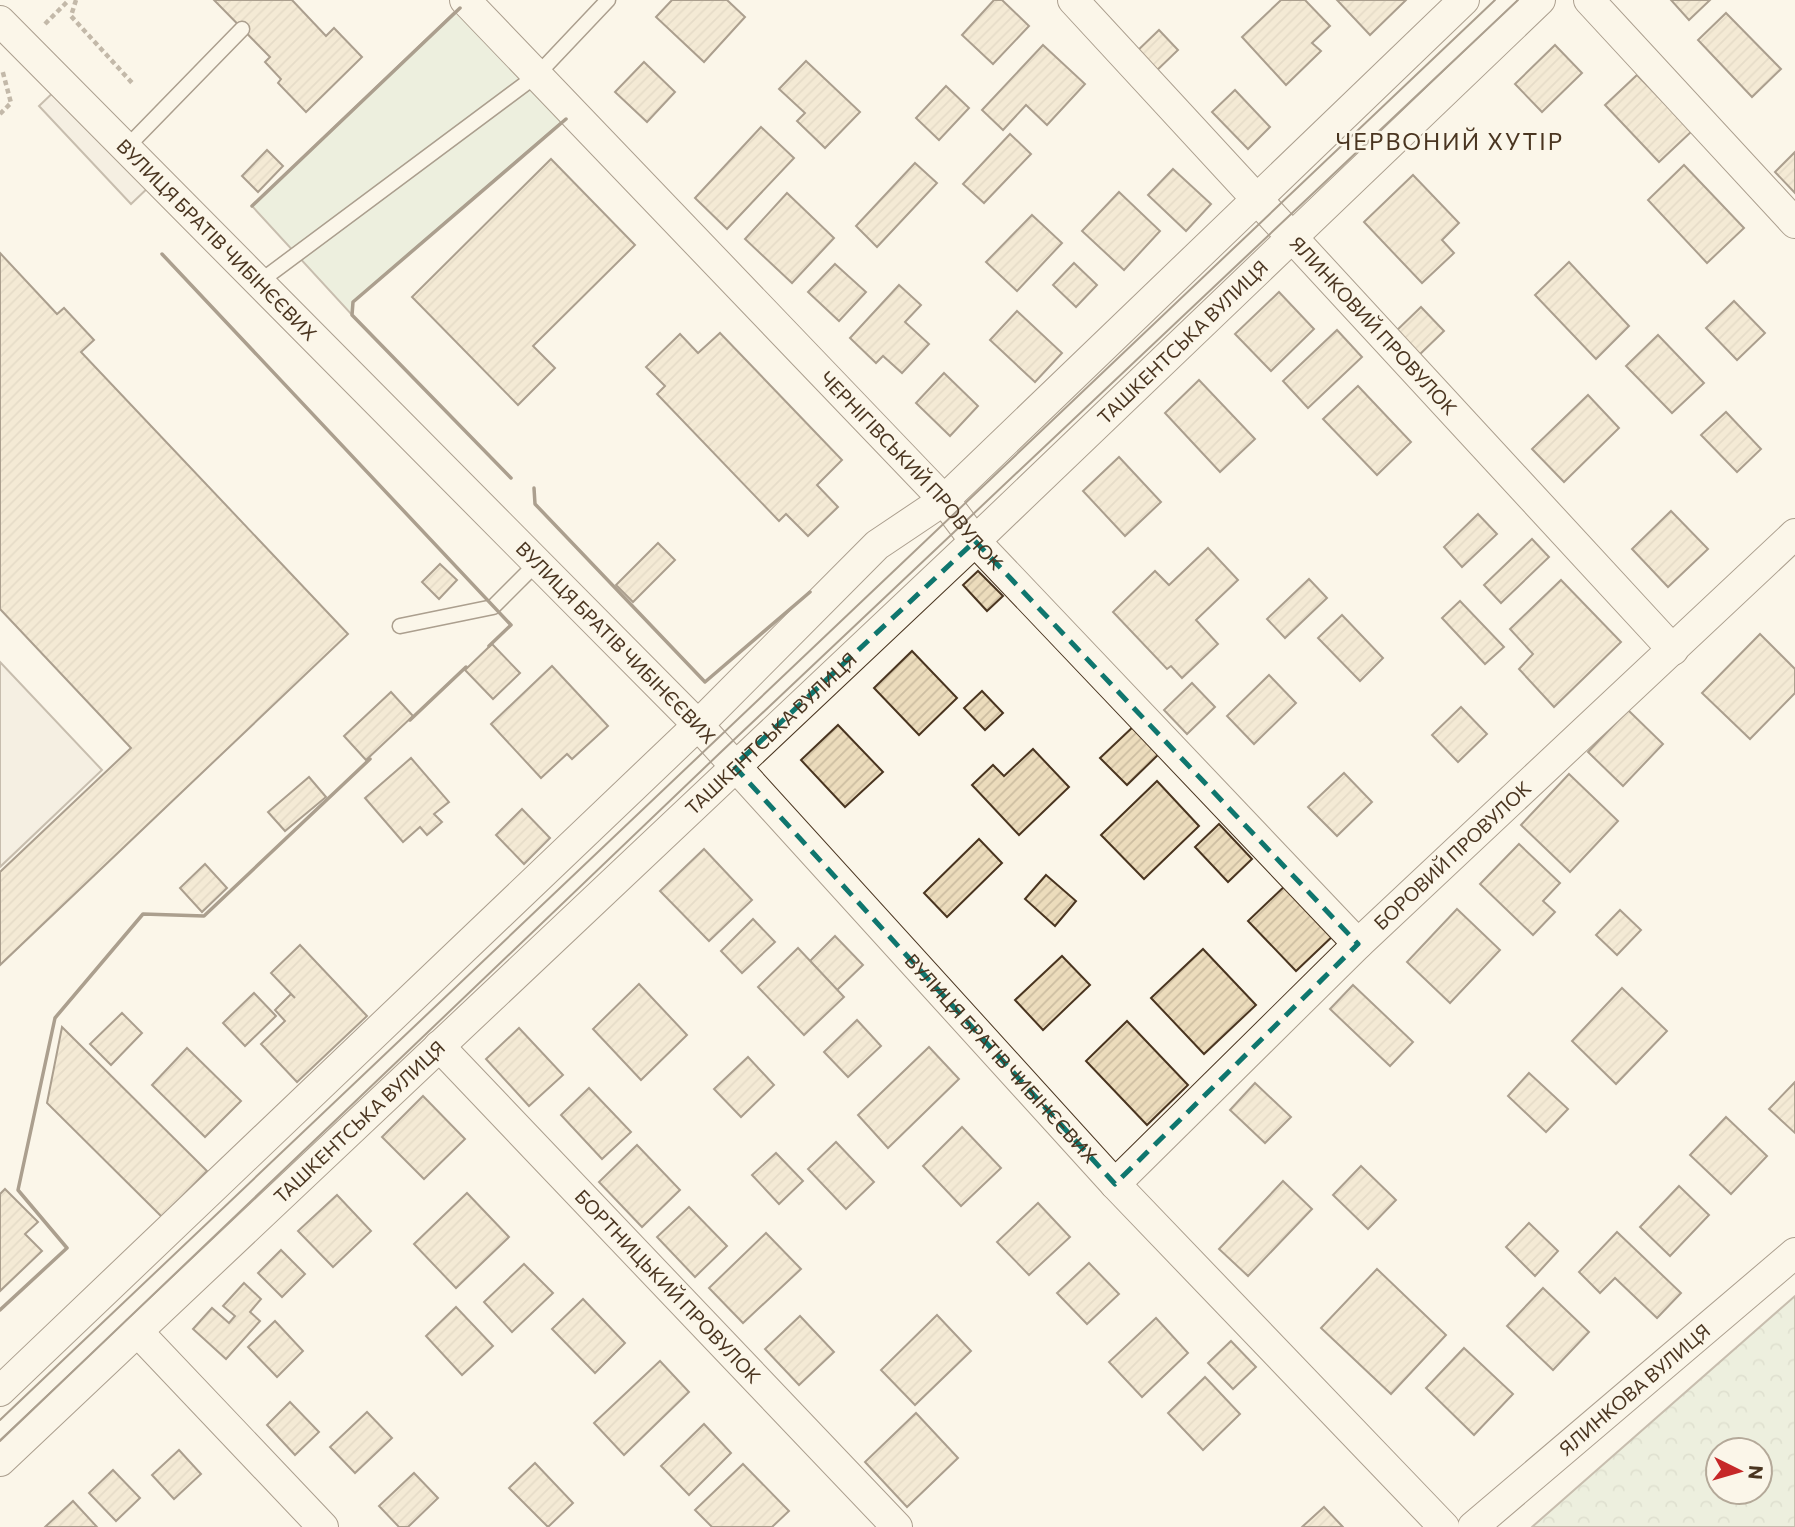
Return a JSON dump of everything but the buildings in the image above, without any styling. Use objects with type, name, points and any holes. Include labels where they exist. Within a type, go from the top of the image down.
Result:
[{"type":"street","name":"ЧЕРНІГІВСЬКИЙ ПРОВУЛОК","points":[[465,0],[944,500],[975,541],[1358,944]]},
{"type":"street","name":"ЯЛИНКОВИЙ ПРОВУЛОК","points":[[1073,0],[1673,650]]},
{"type":"street","points":[[0,1391],[698,725],[877,545],[944,500],[1464,0]]},
{"type":"street","name":"ТАШКЕНТСЬКА ВУЛИЦЯ","points":[[0,1461],[975,541],[1540,0]]},
{"type":"street","points":[[1589,0],[1795,223]]},
{"type":"street","name":"ВУЛИЦЯ БРАТІВ ЧИБІНЄЄВИХ","points":[[0,21],[698,725],[1115,1184],[1444,1527]]},
{"type":"street","name":"БОРОВИЙ ПРОВУЛОК","points":[[1115,1184],[1358,944],[1795,534]]},
{"type":"street","name":"БОРТНИЦЬКИЙ ПРОВУЛОК","points":[[439,1046],[897,1527]]},
{"type":"street","name":"ЯЛИНКОВА ВУЛИЦЯ","points":[[1473,1527],[1795,1253]]},
{"type":"street","points":[[137,1331],[323,1527]]},
{"type":"lane","points":[[258,284],[537,75],[608,0]]},
{"type":"lane","points":[[125,149],[242,29]]},
{"type":"lane","points":[[400,626],[493,607],[537,563]]},
{"type":"path","points":[[76,0],[71,16],[134,85]]},
{"type":"path","points":[[0,114],[11,103],[2,67]]},
{"type":"highlighted area","points":[[975,541],[1358,944],[1115,1184],[734,766]]},
{"type":"green space","points":[[462,5],[565,119],[353,302],[352,315],[252,206]]},
{"type":"green space","points":[[1795,1296],[1795,1527],[1532,1527]]},
{"type":"shaded area","points":[[60,86],[152,184],[131,204],[39,106]]},
{"type":"shaded area","points":[[0,662],[102,770],[0,867]]},
{"type":"tram line","points":[[0,1420],[1495,0]]},
{"type":"tram line","points":[[0,1441],[722,751],[1518,0]]},
{"type":"wall","points":[[252,206],[460,8]]},
{"type":"wall","points":[[511,478],[352,315],[353,302],[566,119]]},
{"type":"wall","points":[[162,254],[511,625],[489,646]]},
{"type":"wall","points":[[534,488],[535,504],[705,682],[810,592]]},
{"type":"wall","points":[[410,720],[466,667]]},
{"type":"wall","points":[[0,1310],[67,1248],[18,1190],[55,1018],[143,914],[204,916],[370,759]]},
{"type":"district","name":"ЧЕРВОНИЙ ХУТІР","points":[[1450,142]]}]
